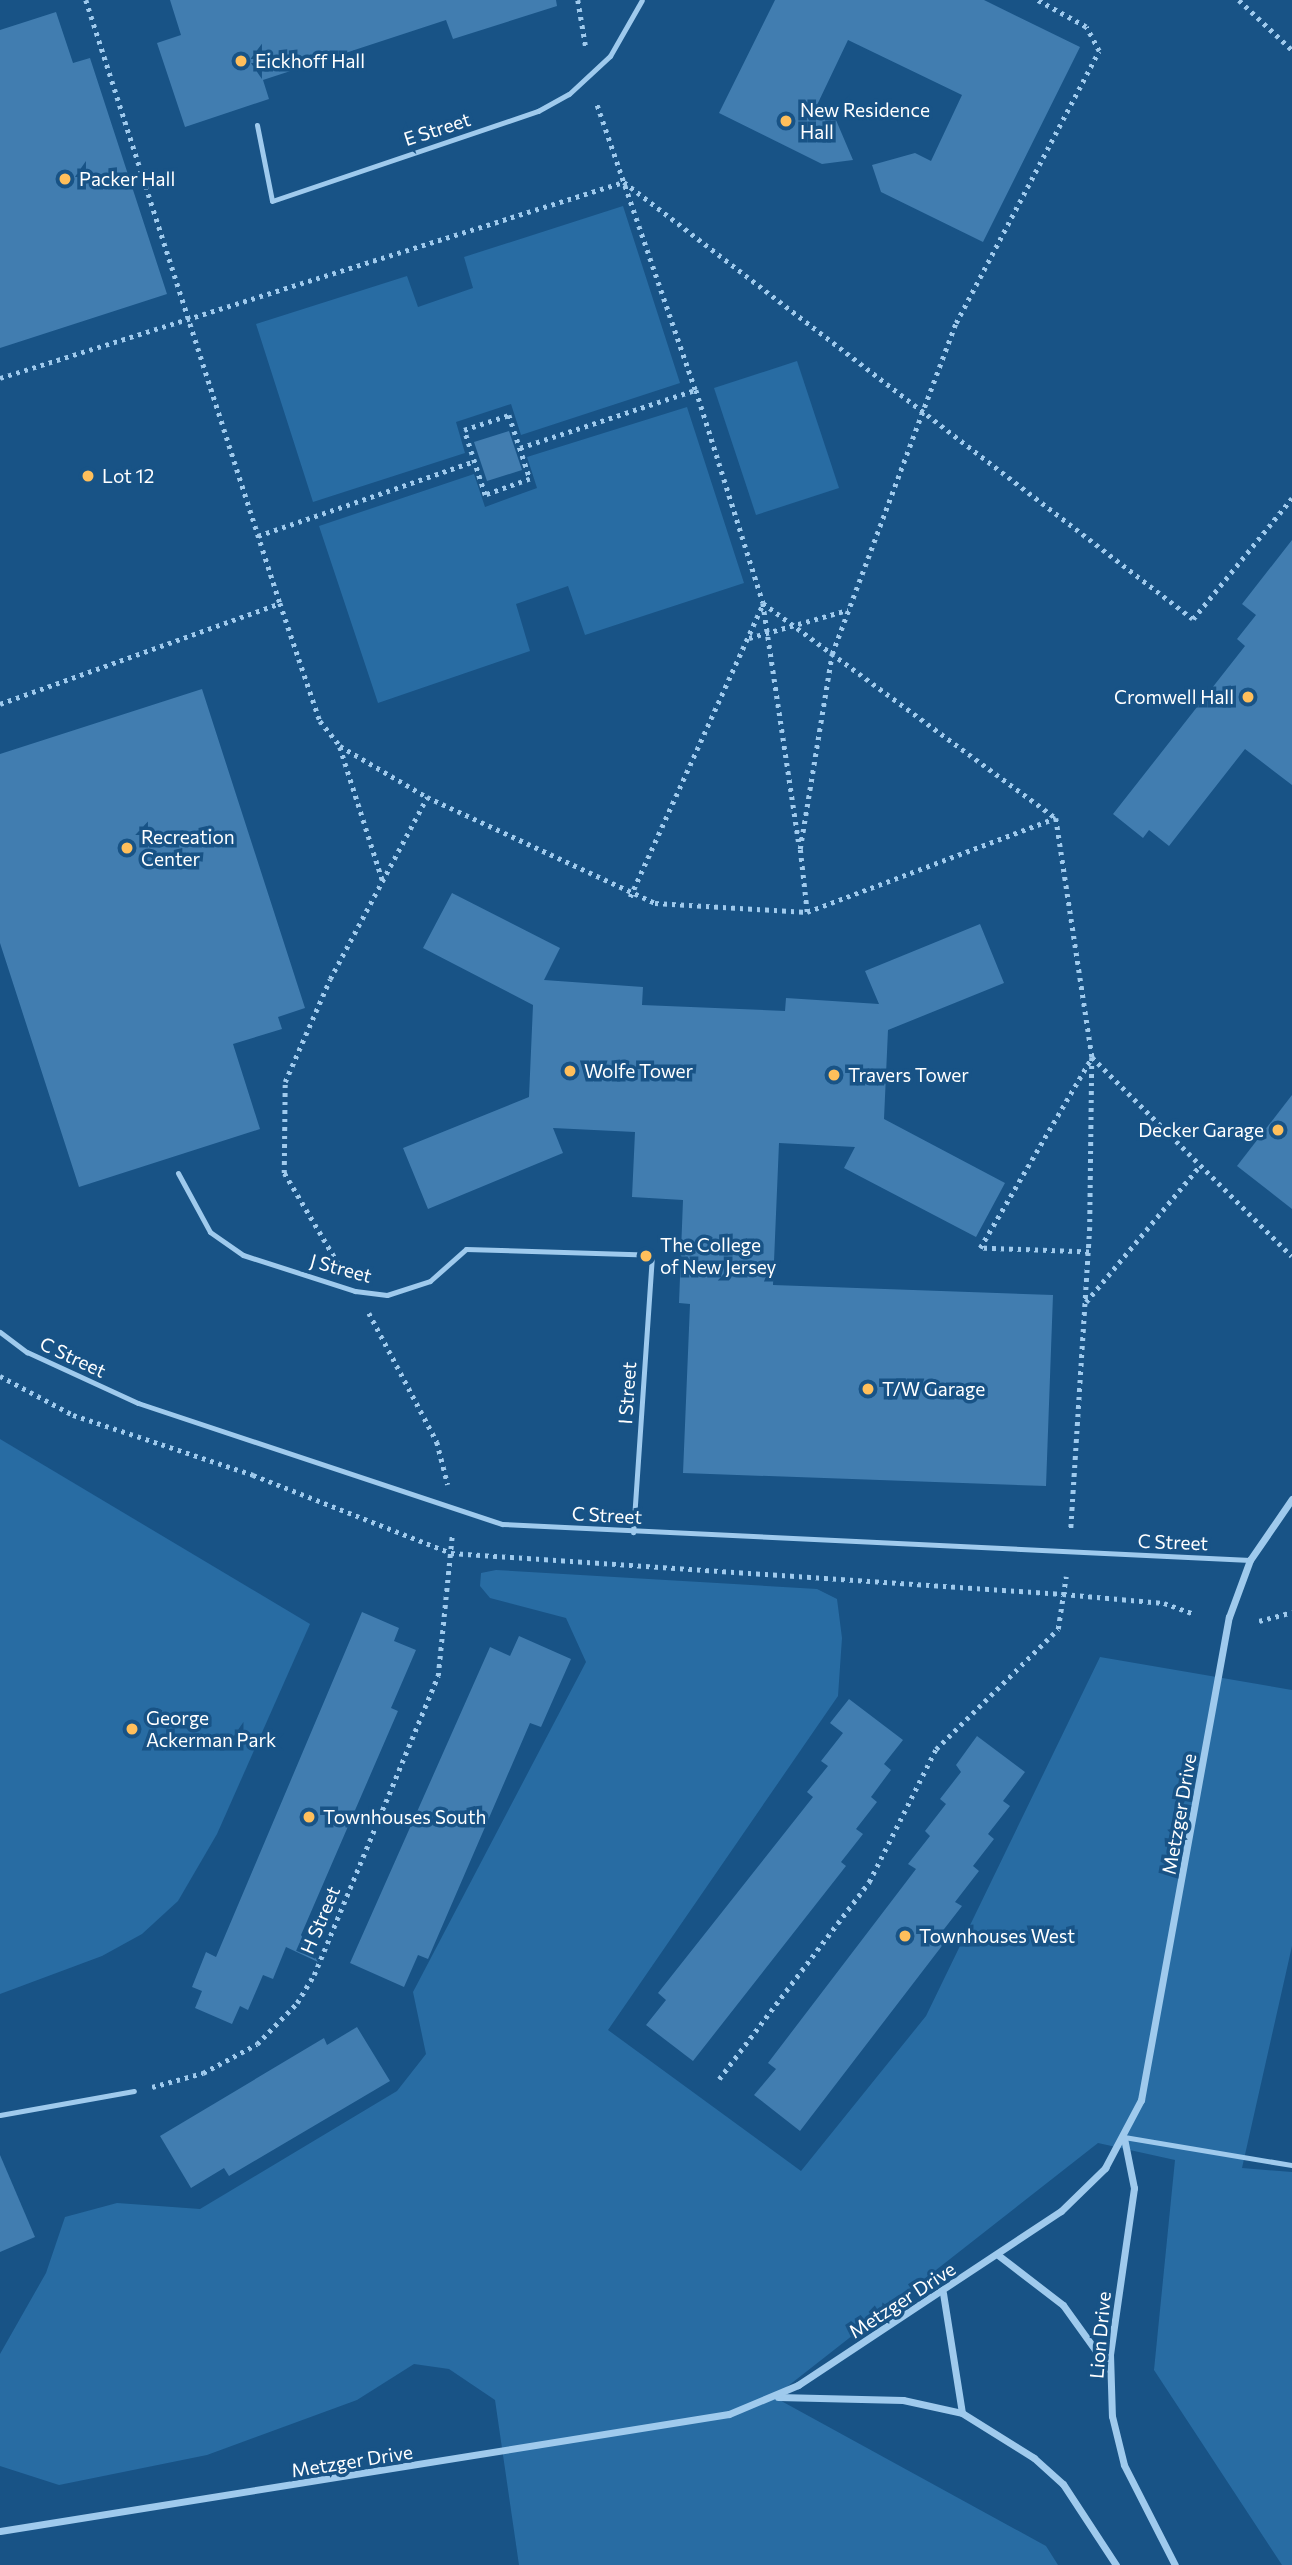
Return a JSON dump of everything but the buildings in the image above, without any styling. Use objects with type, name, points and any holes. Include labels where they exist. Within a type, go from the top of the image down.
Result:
[{"type":"street","name":"Metzger Drive","points":[[0,2531],[692,2423],[774,2398],[943,2293],[1080,2195],[1124,2137],[1156,2039],[1229,1617],[1250,1560],[1292,1499]]},
{"type":"street","name":"Lion Drive","points":[[1124,2137],[1134,2188],[1110,2370],[1124,2465],[1175,2565]]},
{"type":"street","points":[[998,2255],[1080,2322],[1110,2370]]},
{"type":"street","points":[[943,2293],[962,2413]]},
{"type":"street","points":[[774,2398],[903,2400],[962,2413],[1034,2458],[1063,2484],[1116,2565]]},
{"type":"lane","name":"E Street","points":[[257,125],[272,201],[538,111],[569,94],[610,56],[642,0]]},
{"type":"lane","name":"J Street","points":[[178,1173],[210,1232],[243,1255],[355,1291],[387,1295],[430,1281],[466,1249],[652,1255]]},
{"type":"lane","name":"I Street","points":[[633,1532],[652,1255]]},
{"type":"lane","name":"C Street","points":[[0,1332],[27,1353],[138,1403],[450,1511],[502,1524],[1250,1560]]},
{"type":"lane","points":[[0,2115],[134,2091]]},
{"type":"lane","points":[[1124,2137],[1292,2165]]},
{"type":"path","points":[[86,0],[280,603],[320,721],[340,747],[382,879]]},
{"type":"path","points":[[578,0],[586,48]]},
{"type":"path","points":[[800,849],[832,654],[848,610],[956,323],[1099,51],[1086,27],[1037,0]]},
{"type":"path","points":[[1239,0],[1292,50]]},
{"type":"path","points":[[596,102],[695,390],[763,603],[807,912]]},
{"type":"path","points":[[0,378],[187,315],[624,182]]},
{"type":"path","points":[[624,182],[1193,620],[1292,498]]},
{"type":"path","points":[[520,448],[695,390]]},
{"type":"path","points":[[509,415],[530,480],[485,495],[474,461],[464,430],[509,415]]},
{"type":"path","points":[[258,536],[474,461]]},
{"type":"path","points":[[0,704],[280,603]]},
{"type":"path","points":[[763,603],[1056,818],[1093,1057],[1089,1252],[1071,1535]]},
{"type":"path","points":[[629,897],[763,603]]},
{"type":"path","points":[[748,639],[848,610]]},
{"type":"path","points":[[340,747],[427,797],[629,897],[807,912],[1056,818]]},
{"type":"path","points":[[427,797],[382,879],[285,1082],[281,1136],[284,1173],[355,1291],[437,1442],[448,1486]]},
{"type":"path","points":[[1093,1057],[1198,1168],[1292,1256]]},
{"type":"path","points":[[1089,1252],[980,1248],[1093,1057]]},
{"type":"path","points":[[1086,1303],[1198,1168]]},
{"type":"path","name":"H Street","points":[[134,2091],[232,2061],[277,2026],[314,1975],[438,1676],[452,1536]]},
{"type":"path","points":[[719,2079],[869,1882],[936,1749],[1058,1629],[1066,1577]]},
{"type":"path","points":[[1259,1621],[1292,1612]]},
{"type":"shaded area","points":[[623,206],[680,383],[521,435],[511,404],[456,422],[465,453],[313,502],[256,324],[407,276],[418,307],[473,288],[464,257]]},
{"type":"shaded area","points":[[797,361],[839,488],[756,515],[714,388]]},
{"type":"shaded area","points":[[687,407],[744,583],[585,635],[568,586],[516,604],[530,651],[378,703],[319,526],[474,474],[485,507],[537,488],[527,457]]},
{"type":"shaded area","name":"George Ackerman Park","points":[[0,1439],[310,1624],[217,1834],[178,1901],[142,1934],[102,1956],[0,1994]]},
{"type":"shaded area","points":[[496,1570],[817,1589],[837,1599],[842,1638],[838,1696],[608,2030],[801,2171],[926,2016],[1100,1657],[1292,1690],[1292,1946],[1242,2168],[1292,2172],[1292,2565],[1282,2565],[1154,2370],[1175,2160],[1098,2143],[774,2397],[1046,2546],[1058,2565],[519,2565],[495,2400],[449,2369],[414,2364],[357,2400],[207,2455],[59,2485],[0,2466],[0,2354],[46,2273],[65,2217],[117,2203],[200,2209],[397,2091],[426,2054],[413,1992],[586,1662],[566,1618],[490,1598],[480,1586],[481,1573]]},
{"type":"place","name":"Eickhoff Hall","points":[[241,61]]},
{"type":"place","name":"New Residence Hall","points":[[786,121]]},
{"type":"place","name":"Packer Hall","points":[[65,179]]},
{"type":"place","name":"Lot 12","points":[[88,476]]},
{"type":"place","name":"Cromwell Hall","points":[[1248,697]]},
{"type":"place","name":"Recreation Center","points":[[127,848]]},
{"type":"place","name":"Wolfe Tower","points":[[570,1071]]},
{"type":"place","name":"Travers Tower","points":[[834,1075]]},
{"type":"place","name":"Decker Garage","points":[[1278,1130]]},
{"type":"place","name":"The College of New Jersey","points":[[646,1256]]},
{"type":"place","name":"T/W Garage","points":[[868,1389]]},
{"type":"place","name":"George Ackerman Park","points":[[132,1729]]},
{"type":"place","name":"Townhouses South","points":[[309,1817]]},
{"type":"place","name":"Townhouses West","points":[[905,1936]]}]
